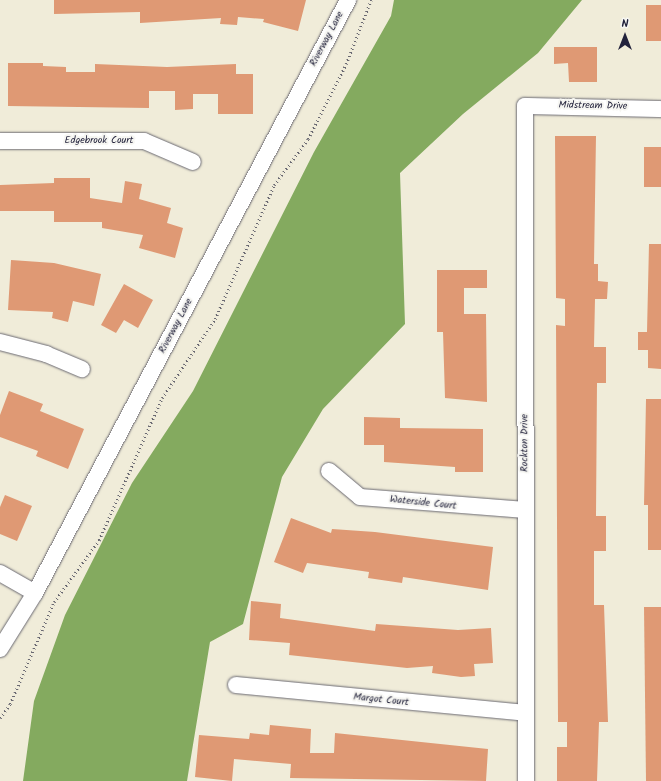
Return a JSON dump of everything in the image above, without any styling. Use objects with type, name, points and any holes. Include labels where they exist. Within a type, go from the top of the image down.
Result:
[{"type":"street","name":"Riverway Lane","points":[[0,649],[35,593],[348,0]]},
{"type":"street","name":"Midstream Drive","points":[[525,106],[661,109]]},
{"type":"street","name":"Rockton Drive","points":[[525,106],[526,781]]},
{"type":"street","name":"Edgebrook Court","points":[[0,141],[144,141],[194,162]]},
{"type":"street","points":[[0,342],[46,354],[82,369]]},
{"type":"street","name":"Waterside Court","points":[[330,471],[360,497],[525,510]]},
{"type":"street","points":[[0,573],[35,593]]},
{"type":"street","name":"Margot Court","points":[[236,685],[526,713]]},
{"type":"path","points":[[0,718],[10,704],[54,602],[98,540],[162,398],[215,319],[274,185],[308,139],[346,64],[371,0]]},
{"type":"green space","points":[[394,0],[582,0],[538,53],[463,114],[400,173],[405,324],[323,409],[282,477],[243,624],[210,642],[187,781],[23,781],[34,701],[65,615],[132,483],[193,391],[314,152],[391,16]]},
{"type":"building","points":[[54,0],[306,0],[298,31],[263,22],[264,19],[238,17],[237,25],[220,24],[221,18],[140,23],[140,12],[54,14]]},
{"type":"building","points":[[646,5],[661,5],[661,41],[646,41]]},
{"type":"building","points":[[554,47],[597,47],[597,82],[569,82],[568,63],[554,64]]},
{"type":"building","points":[[8,63],[43,63],[43,66],[66,67],[66,72],[95,72],[95,64],[167,67],[236,64],[236,74],[253,74],[253,114],[218,114],[218,94],[193,94],[193,109],[175,110],[175,91],[149,91],[149,108],[8,106]]},
{"type":"building","points":[[555,136],[596,136],[594,264],[598,264],[598,281],[608,282],[607,299],[595,299],[594,347],[606,347],[606,383],[597,383],[596,516],[606,516],[606,551],[594,551],[594,605],[604,605],[608,722],[599,722],[597,781],[557,781],[557,747],[567,747],[567,722],[558,722],[556,325],[565,326],[565,299],[556,298]]},
{"type":"building","points":[[644,147],[661,147],[661,187],[644,187]]},
{"type":"building","points":[[54,178],[90,178],[90,198],[122,203],[125,181],[142,184],[139,199],[171,208],[167,223],[183,228],[175,258],[139,248],[143,235],[102,228],[102,222],[54,222],[54,211],[0,211],[0,185],[54,183]]},
{"type":"building","points":[[649,244],[661,244],[661,369],[648,368],[648,350],[638,350],[638,332],[647,332]]},
{"type":"building","points":[[11,260],[54,263],[101,274],[94,306],[73,301],[68,322],[52,318],[53,312],[8,310]]},
{"type":"building","points":[[437,270],[487,270],[487,288],[464,288],[464,314],[486,314],[487,402],[445,398],[443,332],[437,332]]},
{"type":"building","points":[[124,284],[153,300],[138,328],[124,320],[116,333],[101,325]]},
{"type":"building","points":[[9,391],[43,404],[40,411],[84,429],[68,469],[36,456],[38,451],[0,437],[0,415]]},
{"type":"building","points":[[646,399],[661,399],[661,550],[648,550],[648,505],[644,505]]},
{"type":"building","points":[[364,417],[400,418],[400,428],[483,429],[483,472],[455,472],[455,467],[384,462],[384,445],[364,445]]},
{"type":"building","points":[[5,495],[32,506],[17,541],[0,534],[0,507]]},
{"type":"building","points":[[291,518],[331,533],[332,529],[375,532],[493,547],[488,590],[403,577],[402,583],[368,578],[369,572],[307,563],[303,573],[274,562]]},
{"type":"building","points":[[251,601],[281,604],[280,618],[375,631],[376,624],[458,630],[491,628],[493,663],[474,664],[475,676],[461,677],[432,673],[433,666],[407,668],[289,655],[290,643],[249,640]]},
{"type":"building","points":[[644,607],[661,607],[661,781],[646,781]]},
{"type":"building","points":[[270,725],[311,729],[310,753],[334,753],[335,733],[488,749],[486,781],[290,778],[291,764],[234,759],[232,781],[195,777],[199,735],[249,739],[250,733],[269,735]]}]
